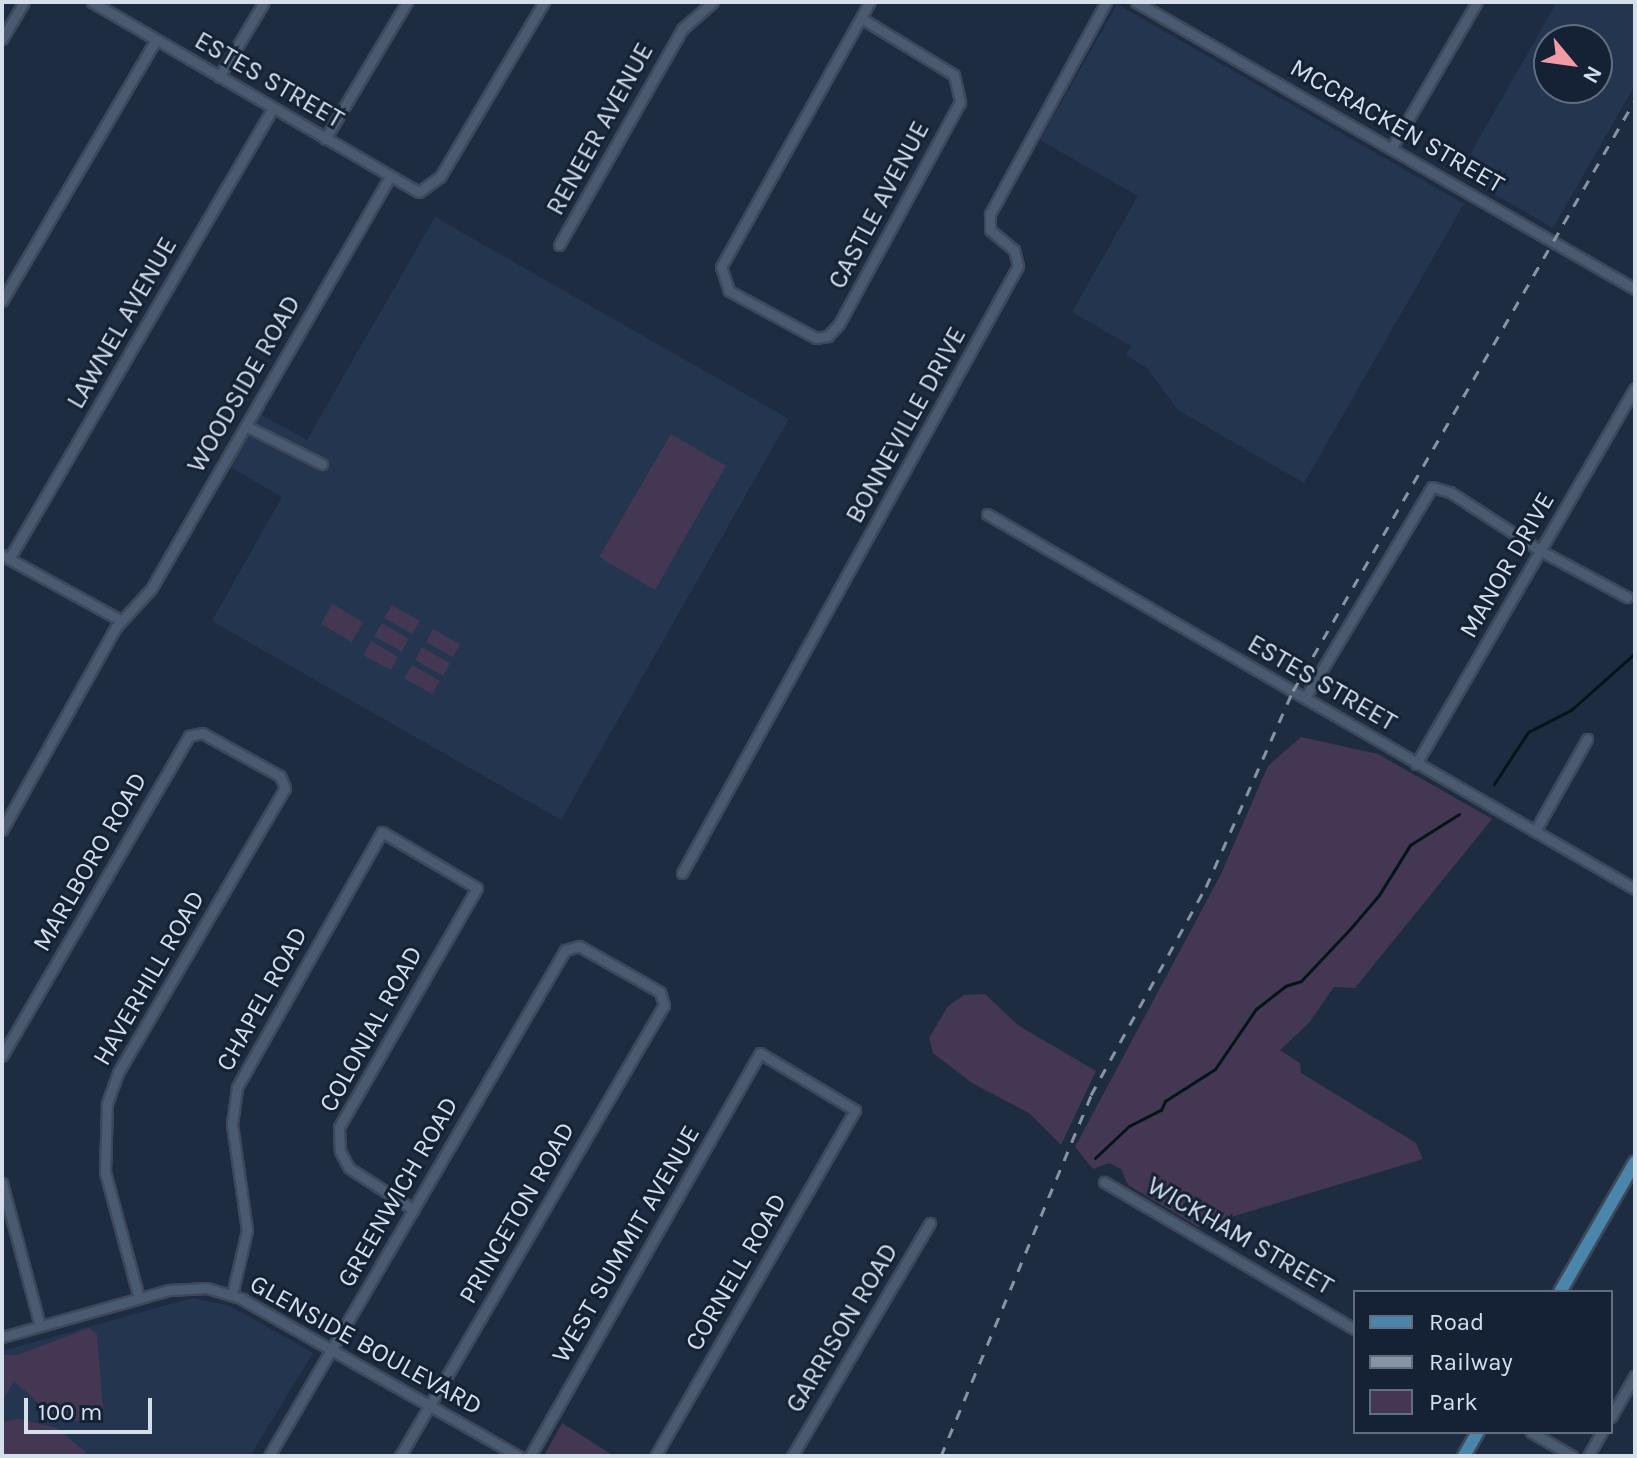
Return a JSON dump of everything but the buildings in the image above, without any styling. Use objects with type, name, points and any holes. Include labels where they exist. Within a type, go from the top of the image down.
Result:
[{"type":"main road","points":[[1561,1290],[1635,1162]]},
{"type":"main road","points":[[1464,1456],[1477,1434]]},
{"type":"street","points":[[2,39],[24,2]]},
{"type":"street","name":"ESTES STREET","points":[[92,2],[325,139],[390,176],[424,191],[440,177],[544,2]]},
{"type":"street","points":[[219,77],[264,2]]},
{"type":"street","points":[[325,139],[407,2]]},
{"type":"street","name":"RENEER AVENUE","points":[[559,245],[682,29],[713,2]]},
{"type":"street","points":[[861,18],[870,2]]},
{"type":"street","name":"BONNEVILLE DRIVE","points":[[682,873],[1018,266],[1014,250],[990,230],[990,214],[1106,2]]},
{"type":"street","name":"MCCRACKEN STREET","points":[[1136,2],[1635,289]]},
{"type":"street","points":[[1391,149],[1477,2]]},
{"type":"street","name":"CASTLE AVENUE","points":[[861,18],[954,75],[960,87],[960,102],[839,324],[823,337],[805,334],[729,291],[720,276],[861,18]]},
{"type":"street","points":[[2,301],[156,40]]},
{"type":"street","name":"LAWNEL AVENUE","points":[[6,557],[273,108]]},
{"type":"street","name":"WOODSIDE ROAD","points":[[120,620],[132,612],[151,589],[390,176]]},
{"type":"street","name":"MANOR DRIVE","points":[[1416,764],[1635,388]]},
{"type":"street","points":[[246,426],[322,464]]},
{"type":"street","points":[[1305,698],[1432,487],[1450,492],[1541,551],[1627,597]]},
{"type":"street","name":"ESTES STREET","points":[[987,514],[1635,889]]},
{"type":"street","points":[[2,830],[120,620],[6,557]]},
{"type":"street","name":"HAVERHILL ROAD","points":[[139,1298],[105,1172],[107,1104],[118,1073],[285,788],[280,776],[194,733]]},
{"type":"street","name":"MARLBORO ROAD","points":[[2,1056],[194,733]]},
{"type":"street","points":[[1535,831],[1587,739]]},
{"type":"street","name":"COLONIAL ROAD","points":[[382,832],[477,888],[339,1127],[340,1151],[349,1168],[414,1210]]},
{"type":"street","name":"CHAPEL ROAD","points":[[232,1295],[247,1230],[232,1124],[237,1087],[382,832]]},
{"type":"street","name":"PRINCETON ROAD","points":[[400,1456],[662,1010],[660,992],[579,946],[565,950]]},
{"type":"street","name":"GREENWICH ROAD","points":[[269,1456],[565,950]]},
{"type":"street","name":"CORNELL ROAD","points":[[655,1456],[855,1110],[760,1053]]},
{"type":"street","name":"WEST SUMMIT AVENUE","points":[[530,1456],[760,1053]]},
{"type":"street","name":"WICKHAM STREET","points":[[1104,1182],[1353,1328]]},
{"type":"street","points":[[2,1183],[40,1326]]},
{"type":"street","name":"GARRISON ROAD","points":[[792,1456],[930,1223]]},
{"type":"street","name":"GLENSIDE BOULEVARD","points":[[2,1337],[139,1298],[190,1287],[232,1295],[333,1349],[518,1456]]},
{"type":"street","points":[[1613,1414],[1635,1375]]},
{"type":"street","points":[[1534,1434],[1572,1456]]},
{"type":"street","points":[[1588,1456],[1601,1434]]},
{"type":"shaded area","points":[[1557,2],[1635,2],[1635,85],[1553,228],[1459,174],[1533,44],[1533,104],[1613,104],[1613,24],[1544,24]]},
{"type":"shaded area","points":[[1117,4],[1464,204],[1304,483],[1178,410],[1147,368],[1126,355],[1131,346],[1072,312],[1138,196],[1040,140]]},
{"type":"shaded area","points":[[435,217],[789,419],[561,820],[212,621],[282,497],[228,466],[258,413],[307,440]]},
{"type":"shaded area","points":[[192,1298],[230,1306],[313,1353],[250,1456],[2,1456],[2,1351]]},
{"type":"green space","points":[[671,434],[726,466],[655,590],[599,557]]},
{"type":"green space","points":[[332,604],[363,622],[352,642],[321,624]]},
{"type":"green space","points":[[392,605],[420,621],[412,634],[384,618]]},
{"type":"green space","points":[[382,623],[409,639],[402,652],[374,636]]},
{"type":"green space","points":[[433,629],[460,644],[453,657],[426,642]]},
{"type":"green space","points":[[371,641],[398,657],[391,670],[363,655]]},
{"type":"green space","points":[[422,647],[450,663],[443,676],[415,660]]},
{"type":"green space","points":[[412,665],[440,681],[432,694],[404,678]]},
{"type":"green space","points":[[1301,737],[1378,754],[1492,819],[1355,988],[1334,987],[1309,1023],[1280,1050],[1300,1063],[1301,1073],[1416,1143],[1423,1159],[1198,1227],[1128,1185],[1121,1169],[1109,1163],[1093,1169],[1075,1147],[1221,874],[1268,766]]},
{"type":"green space","points":[[985,994],[1019,1026],[1096,1071],[1061,1145],[1029,1113],[972,1083],[933,1053],[929,1038],[948,1006],[964,995]]},
{"type":"green space","points":[[89,1328],[97,1334],[104,1419],[78,1421],[49,1413],[14,1381],[2,1402],[2,1355],[17,1355]]},
{"type":"green space","points":[[19,1419],[57,1428],[90,1456],[2,1456],[2,1422]]},
{"type":"green space","points":[[562,1423],[614,1456],[544,1456]]},
{"type":"waterway","points":[[1494,784],[1528,732],[1571,710],[1635,653]]},
{"type":"waterway","points":[[1095,1158],[1129,1126],[1161,1110],[1165,1101],[1215,1069],[1256,1009],[1285,986],[1301,981],[1350,929],[1379,895],[1410,845],[1459,814]]},
{"type":"railway","points":[[941,1456],[1091,1095],[1206,887],[1293,691],[1635,100]]}]
